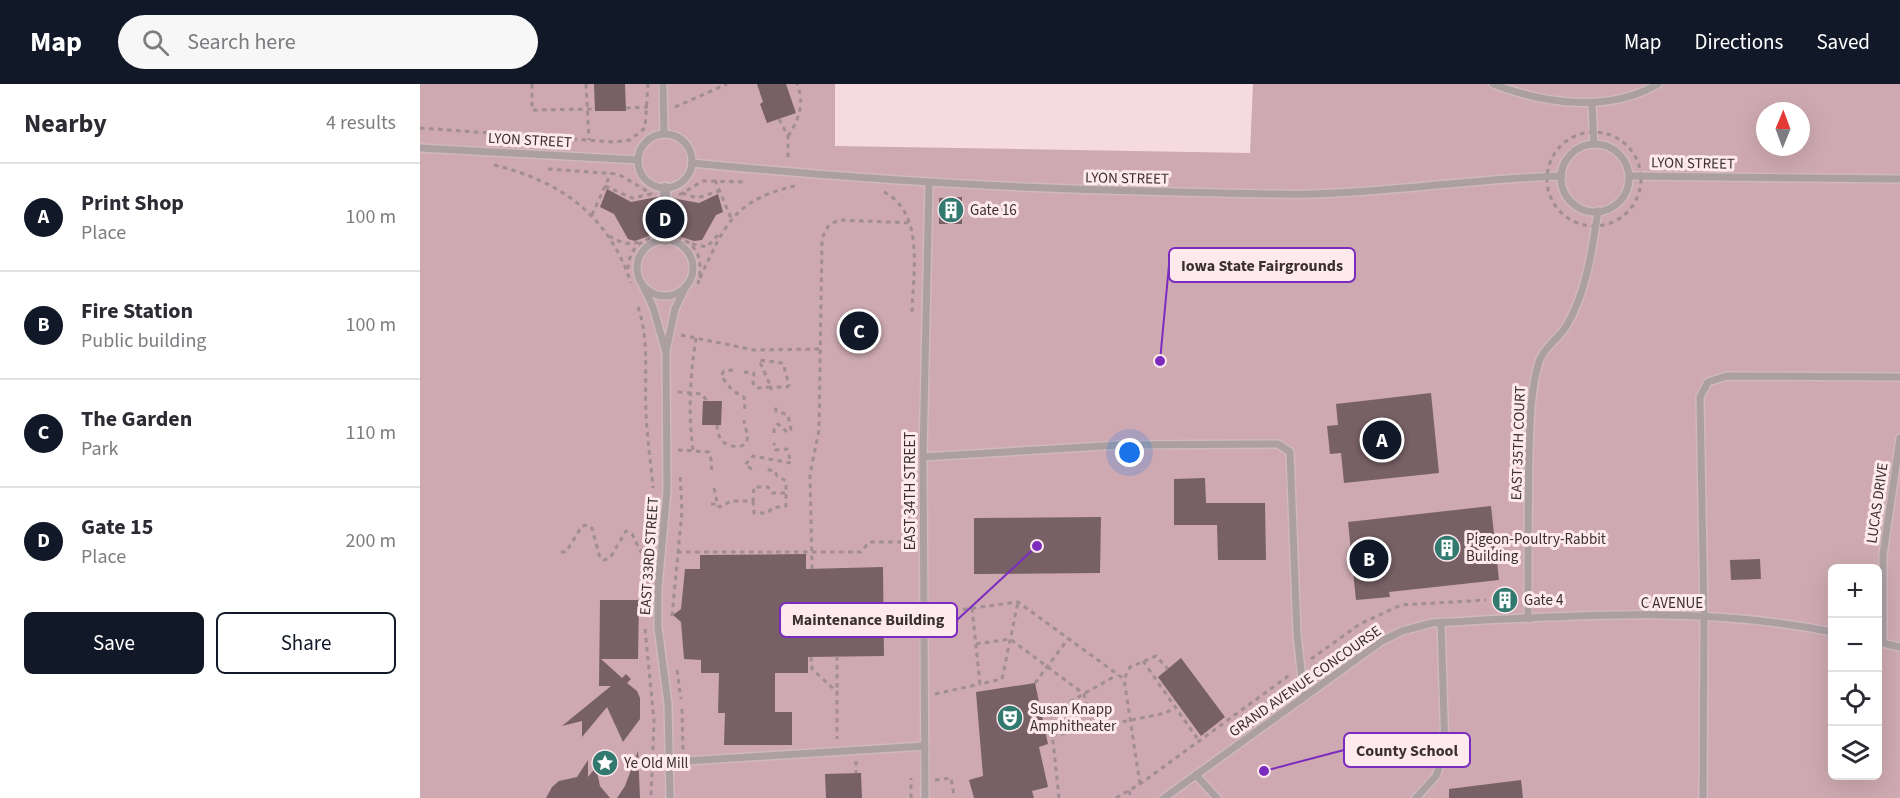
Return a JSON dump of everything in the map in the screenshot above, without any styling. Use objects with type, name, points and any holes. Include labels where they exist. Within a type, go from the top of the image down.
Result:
[{"type":"lane","points":[[663,84],[664,134]]},
{"type":"lane","points":[[1493,84],[1538,99],[1592,104],[1642,93],[1658,84]]},
{"type":"lane","points":[[1592,104],[1594,144],[1584,145],[1568,158],[1562,176],[1562,186],[1572,202],[1588,211],[1598,211]]},
{"type":"lane","points":[[664,134],[673,135],[688,146],[692,163],[686,177],[665,193],[645,179],[638,160],[643,144],[649,139],[664,134]]},
{"type":"lane","name":"LYON STREET","points":[[1594,144],[1605,145],[1622,156],[1629,176],[1629,185],[1621,200],[1606,210],[1598,211]]},
{"type":"lane","name":"LYON STREET","points":[[420,148],[638,160]]},
{"type":"lane","name":"LYON STREET","points":[[692,163],[929,183],[1081,190],[1311,194],[1407,189],[1502,177],[1562,176]]},
{"type":"lane","name":"LYON STREET","points":[[1629,176],[1900,179]]},
{"type":"lane","name":"EAST 34TH STREET","points":[[925,798],[923,456],[926,224],[929,183]]},
{"type":"lane","name":"EAST 35TH COURT","points":[[1528,619],[1529,478],[1533,383],[1539,361],[1550,344],[1566,327],[1574,310],[1590,264],[1598,211]]},
{"type":"lane","name":"EAST 33RD STREET","points":[[666,351],[653,307],[640,279],[638,261],[641,253],[665,237],[680,244],[690,256],[692,272],[675,309],[666,351],[667,490],[658,587],[658,627],[669,704],[670,798]]},
{"type":"lane","points":[[640,279],[652,292],[661,295],[670,295],[686,286]]},
{"type":"lane","points":[[1703,798],[1704,616],[1700,398],[1708,382],[1727,376],[1900,377]]},
{"type":"lane","name":"LUCAS DRIVE","points":[[1881,618],[1883,555],[1900,438]]},
{"type":"lane","points":[[923,456],[1120,445],[1278,444],[1290,453],[1297,634],[1304,697]]},
{"type":"lane","name":"C AVENUE","points":[[1510,620],[1704,616],[1787,623],[1828,631]]},
{"type":"lane","name":"GRAND AVENUE CONCOURSE","points":[[1164,798],[1382,641],[1402,631],[1441,622],[1510,620]]},
{"type":"lane","points":[[1416,798],[1436,776],[1445,751],[1441,622]]},
{"type":"lane","points":[[1882,642],[1900,646]]},
{"type":"lane","points":[[670,762],[924,746]]},
{"type":"lane","points":[[1196,775],[1217,798]]},
{"type":"path","points":[[532,84],[532,110],[595,109]]},
{"type":"path","points":[[586,84],[589,141]]},
{"type":"path","points":[[420,128],[589,141],[630,140],[645,128],[648,84]]},
{"type":"path","points":[[626,108],[679,107],[727,84]]},
{"type":"path","points":[[788,136],[800,118],[800,92],[797,84]]},
{"type":"path","points":[[779,119],[788,136],[788,172]]},
{"type":"path","points":[[1593,133],[1613,136],[1626,145],[1636,158],[1641,176],[1640,189],[1634,204],[1623,216],[1608,224],[1596,225],[1577,222],[1564,215],[1552,198],[1547,177],[1550,162],[1557,150],[1574,137],[1593,133]]},
{"type":"path","points":[[492,165],[535,178],[582,206],[592,215],[608,235],[625,266],[634,293]]},
{"type":"path","points":[[592,215],[611,173]]},
{"type":"path","points":[[715,180],[732,218]]},
{"type":"path","points":[[691,243],[707,247],[732,218],[760,196],[802,185]]},
{"type":"path","points":[[605,186],[632,198],[651,194]]},
{"type":"path","points":[[682,193],[697,198],[718,191]]},
{"type":"path","points":[[812,569],[810,474],[819,429],[822,238],[829,225],[839,220],[926,224]]},
{"type":"path","points":[[698,282],[722,231]]},
{"type":"path","points":[[608,235],[622,243],[632,245],[641,242]]},
{"type":"path","points":[[637,302],[648,367],[646,414],[654,491]]},
{"type":"path","points":[[681,334],[753,350],[820,349]]},
{"type":"path","points":[[693,450],[689,422],[696,338]]},
{"type":"path","points":[[744,372],[754,373],[753,383],[756,388],[771,387],[787,387],[789,385],[783,363],[760,359],[759,364],[770,380],[771,387],[771,394]]},
{"type":"path","points":[[732,370],[724,371],[721,376],[733,391],[744,397],[745,411]]},
{"type":"path","points":[[666,392],[702,394],[707,401]]},
{"type":"path","points":[[774,404],[779,414],[788,415],[791,430],[788,432],[778,424],[774,428],[774,433]]},
{"type":"path","points":[[717,425],[719,438],[723,443],[738,447],[748,438],[744,420]]},
{"type":"path","points":[[752,470],[745,465],[753,456],[791,463],[787,449],[775,450],[774,443]]},
{"type":"path","points":[[667,451],[709,452],[712,463],[711,472]]},
{"type":"path","points":[[764,469],[775,471],[777,476],[786,481],[786,493],[786,506],[772,508],[768,513],[753,513],[754,487],[768,487],[772,493],[786,493]]},
{"type":"path","points":[[714,488],[717,504]]},
{"type":"path","points":[[711,504],[717,504],[720,507],[731,501],[753,501]]},
{"type":"path","points":[[561,552],[566,552],[571,548],[582,525],[587,525],[592,528],[597,551],[604,560],[610,558],[626,531],[632,534],[641,552],[649,554]]},
{"type":"path","points":[[677,552],[861,552],[869,542],[912,542]]},
{"type":"path","points":[[932,695],[1002,679],[1018,602]]},
{"type":"path","points":[[931,613],[1018,602],[1124,679]]},
{"type":"path","points":[[972,608],[980,684]]},
{"type":"path","points":[[976,644],[1010,639],[1084,694],[1091,728]]},
{"type":"path","points":[[1035,683],[1069,639]]},
{"type":"path","points":[[837,656],[837,751]]},
{"type":"path","points":[[1140,784],[1124,679],[1130,667],[1156,656],[1168,669]]},
{"type":"path","points":[[811,657],[812,669],[837,692]]},
{"type":"path","points":[[1143,661],[1173,708],[1199,741]]},
{"type":"path","points":[[1059,798],[1050,713],[1118,675]]},
{"type":"path","points":[[1052,736],[1166,713],[1173,708]]},
{"type":"path","points":[[925,783],[951,778],[954,795]]},
{"type":"path","points":[[1128,791],[1133,798]]},
{"type":"shaded area","points":[[420,84],[835,84],[835,146],[1250,153],[1253,84],[1900,84],[1900,798],[420,798]]},
{"type":"building","points":[[594,84],[625,84],[626,111],[595,111]]},
{"type":"building","points":[[757,84],[786,84],[796,113],[767,123],[760,104],[763,102]]},
{"type":"building","points":[[607,189],[631,202],[657,197],[664,205],[669,204],[672,198],[699,203],[718,194],[723,212],[716,215],[702,240],[694,241],[672,234],[671,229],[664,226],[657,233],[635,241],[628,239],[614,214],[600,207]]},
{"type":"building","name":"Gate 16","points":[[962,197],[962,224],[939,224],[939,198]]},
{"type":"building","points":[[1431,393],[1439,473],[1344,483],[1341,453],[1330,454],[1327,426],[1338,425],[1336,404]]},
{"type":"building","points":[[703,401],[722,401],[721,425],[702,425]]},
{"type":"building","points":[[1205,478],[1206,503],[1265,503],[1266,560],[1218,560],[1217,525],[1174,525],[1174,479]]},
{"type":"building","name":"Pigeon-Poultry-Rabbit Building","points":[[1491,506],[1499,580],[1389,592],[1390,597],[1356,600],[1348,522]]},
{"type":"building","points":[[1101,517],[1100,573],[974,574],[974,518]]},
{"type":"building","points":[[806,554],[806,569],[883,567],[884,656],[808,657],[808,673],[775,673],[775,712],[792,712],[792,745],[724,745],[725,713],[718,713],[719,673],[701,673],[701,660],[684,659],[681,622],[673,615],[681,609],[685,569],[700,569],[700,555]]},
{"type":"building","points":[[1760,559],[1761,579],[1731,580],[1730,560]]},
{"type":"building","points":[[600,600],[639,600],[638,659],[601,659],[622,678],[626,674],[631,679],[627,683],[637,691],[640,698],[640,719],[623,742],[607,707],[582,737],[582,721],[562,726],[611,686],[599,686]]},
{"type":"building","points":[[1181,658],[1225,717],[1201,736],[1158,677]]},
{"type":"building","points":[[1035,683],[1048,744],[1039,747],[1048,787],[1032,791],[1034,798],[974,798],[969,780],[983,776],[976,692]]},
{"type":"building","points":[[638,751],[640,798],[617,798],[625,786]]},
{"type":"building","points":[[588,760],[588,777],[596,767],[600,786],[610,798],[546,798],[552,787],[559,781],[577,777]]},
{"type":"building","points":[[861,773],[862,798],[826,798],[825,774]]},
{"type":"building","points":[[1521,780],[1523,798],[1449,798],[1449,789]]},
{"type":"tunnel","points":[[665,198],[665,233]]},
{"type":"place","name":"Gate 16","points":[[951,210]]},
{"type":"place","name":"Gate 15","points":[[665,219]]},
{"type":"place","name":"The Garden","points":[[859,331]]},
{"type":"place","name":"Iowa State Fairgrounds","points":[[1160,361]]},
{"type":"place","name":"Print Shop","points":[[1382,440]]},
{"type":"place","name":"Maintenance Building","points":[[1037,546]]},
{"type":"place","name":"Pigeon-Poultry-Rabbit Building","points":[[1447,548]]},
{"type":"place","name":"Fire Station","points":[[1369,559]]},
{"type":"place","name":"Gate 4","points":[[1505,600]]},
{"type":"place","name":"Susan Knapp Amphitheater","points":[[1010,718]]},
{"type":"place","name":"Ye Old Mill","points":[[605,763]]},
{"type":"place","name":"County School","points":[[1264,771]]}]
